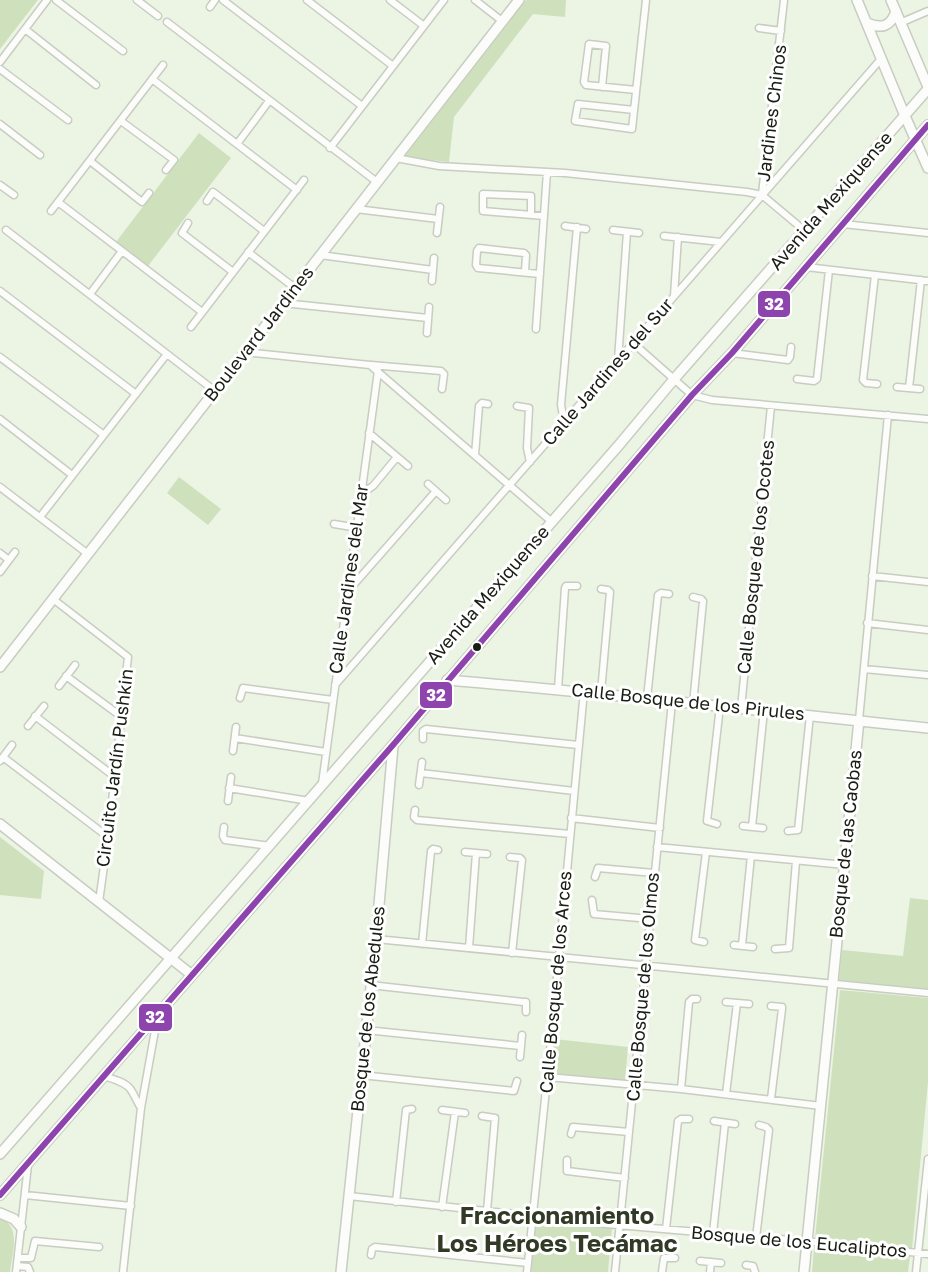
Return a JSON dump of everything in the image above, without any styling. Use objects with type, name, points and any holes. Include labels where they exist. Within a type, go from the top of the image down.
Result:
[{"type":"main road","name":"Boulevard Jardines","points":[[0,667],[4,655],[53,599],[519,0]]},
{"type":"main road","points":[[857,0],[928,168]]},
{"type":"main road","points":[[891,0],[928,88]]},
{"type":"main road","points":[[867,23],[876,27],[885,26],[894,18],[896,11]]},
{"type":"main road","name":"Avenida Mexiquense","points":[[0,1154],[170,958],[271,846],[928,88]]},
{"type":"main road","name":"Avenida Mexiquense","points":[[0,1196],[928,125]]},
{"type":"main road","name":"Calle Bosque de los Pirules","points":[[447,680],[601,692],[672,702],[928,728]]},
{"type":"main road","name":"Bosque de las Caobas","points":[[804,1272],[859,720]]},
{"type":"main road","name":"Bosque de los Abedules","points":[[341,1272],[376,939],[393,745]]},
{"type":"main road","points":[[0,824],[192,975]]},
{"type":"main road","points":[[0,1213],[14,1219],[21,1227]]},
{"type":"street","points":[[0,62],[47,0]]},
{"type":"street","points":[[56,0],[123,51]]},
{"type":"street","points":[[137,0],[158,16]]},
{"type":"street","points":[[210,7],[215,0]]},
{"type":"street","points":[[223,0],[362,106]]},
{"type":"street","points":[[307,0],[393,66]]},
{"type":"street","points":[[390,0],[424,26]]},
{"type":"street","points":[[330,148],[444,0]]},
{"type":"street","points":[[475,0],[502,21]]},
{"type":"street","points":[[634,110],[578,104],[575,121],[631,129],[634,110],[646,0]]},
{"type":"street","name":"Jardines Chinos","points":[[762,195],[784,0]]},
{"type":"street","points":[[900,23],[928,11]]},
{"type":"street","points":[[167,22],[377,182]]},
{"type":"street","name":"Jardines Chinos","points":[[759,28],[781,31]]},
{"type":"street","points":[[25,29],[96,85]]},
{"type":"street","points":[[602,87],[606,46],[590,44],[584,82],[586,85],[602,87],[636,90]]},
{"type":"street","name":"Calle Jardines del Sur","points":[[335,685],[881,59]]},
{"type":"street","points":[[51,211],[163,65]]},
{"type":"street","points":[[0,69],[68,120]]},
{"type":"street","points":[[152,79],[297,190]]},
{"type":"street","points":[[237,144],[269,101]]},
{"type":"street","points":[[121,121],[174,160],[166,170]]},
{"type":"street","points":[[0,124],[40,155]]},
{"type":"street","points":[[396,158],[439,166],[565,173],[762,195],[805,231]]},
{"type":"street","points":[[90,161],[142,202],[149,193]]},
{"type":"street","points":[[536,329],[548,172]]},
{"type":"street","points":[[191,327],[304,180]]},
{"type":"street","points":[[0,185],[14,195]]},
{"type":"street","points":[[207,201],[213,192],[264,231]]},
{"type":"street","points":[[531,215],[531,196],[483,194],[483,211],[531,215],[544,216]]},
{"type":"street","points":[[58,202],[202,312]]},
{"type":"street","points":[[437,233],[440,207]]},
{"type":"street","points":[[356,209],[438,219]]},
{"type":"street","points":[[188,223],[182,232],[233,272]]},
{"type":"street","points":[[843,224],[928,233]]},
{"type":"street","points":[[565,226],[586,229]]},
{"type":"street","points":[[564,422],[561,405],[577,227]]},
{"type":"street","points":[[6,230],[215,391]]},
{"type":"street","points":[[613,230],[639,233]]},
{"type":"street","points":[[618,360],[627,232]]},
{"type":"street","points":[[664,236],[721,242]]},
{"type":"street","points":[[674,296],[678,237]]},
{"type":"street","points":[[525,272],[526,255],[524,253],[479,248],[477,250],[476,265],[478,268],[540,274]]},
{"type":"street","points":[[90,294],[122,251]]},
{"type":"street","points":[[248,252],[295,288]]},
{"type":"street","points":[[320,255],[433,270]]},
{"type":"street","points":[[432,281],[434,258]]},
{"type":"street","points":[[805,267],[924,280],[909,388]]},
{"type":"street","points":[[797,379],[814,381],[817,379],[829,270]]},
{"type":"street","points":[[875,275],[863,380],[866,383],[877,384]]},
{"type":"street","points":[[0,291],[136,394]]},
{"type":"street","points":[[283,303],[428,318]]},
{"type":"street","points":[[426,333],[429,307]]},
{"type":"street","points":[[633,343],[692,395],[712,400],[928,419]]},
{"type":"street","points":[[732,353],[788,360],[791,347]]},
{"type":"street","points":[[245,352],[441,371],[444,374],[442,389]]},
{"type":"street","points":[[40,517],[167,354]]},
{"type":"street","points":[[0,357],[104,435]]},
{"type":"street","points":[[370,365],[552,522]]},
{"type":"street","name":"Calle Jardines del Mar","points":[[321,788],[378,371]]},
{"type":"street","points":[[897,387],[920,389]]},
{"type":"street","points":[[475,456],[479,406],[482,403],[488,404]]},
{"type":"street","points":[[517,406],[529,408],[527,448],[530,462]]},
{"type":"street","name":"Calle Bosque de los Ocotes","points":[[741,708],[771,406]]},
{"type":"street","name":"Bosque de las Caobas","points":[[859,720],[888,415]]},
{"type":"street","points":[[0,419],[72,475]]},
{"type":"street","points":[[369,433],[408,466]]},
{"type":"street","points":[[361,494],[373,486],[397,457]]},
{"type":"street","points":[[428,484],[446,500]]},
{"type":"street","points":[[0,487],[88,554]]},
{"type":"street","points":[[349,590],[436,492]]},
{"type":"street","points":[[334,524],[358,528]]},
{"type":"street","points":[[0,572],[15,552]]},
{"type":"street","points":[[0,553],[9,560]]},
{"type":"street","points":[[872,576],[928,582]]},
{"type":"street","points":[[558,689],[565,588],[577,586]]},
{"type":"street","points":[[601,589],[610,592],[601,692]]},
{"type":"street","points":[[647,698],[658,595],[669,594]]},
{"type":"street","points":[[693,597],[701,598],[702,601],[693,704]]},
{"type":"street","name":"Circuito Jardín Pushkin","points":[[53,599],[128,657],[99,902]]},
{"type":"street","points":[[867,623],[928,630]]},
{"type":"street","points":[[58,686],[75,665]]},
{"type":"street","points":[[864,669],[928,675]]},
{"type":"street","points":[[66,676],[122,717]]},
{"type":"street","points":[[240,698],[243,688],[333,700]]},
{"type":"street","name":"Calle Bosque de los Arces","points":[[527,1272],[548,1077],[584,691]]},
{"type":"street","name":"Calle Bosque de los Olmos","points":[[615,1272],[672,702]]},
{"type":"street","points":[[28,726],[44,706]]},
{"type":"street","points":[[717,824],[707,821],[720,706]]},
{"type":"street","points":[[752,827],[764,711]]},
{"type":"street","points":[[788,831],[796,831],[799,828],[810,715]]},
{"type":"street","points":[[35,716],[115,777]]},
{"type":"street","points":[[233,751],[236,727]]},
{"type":"street","points":[[423,739],[423,732],[426,729],[578,745]]},
{"type":"street","points":[[235,738],[326,752]]},
{"type":"street","points":[[12,745],[2,759],[108,837]]},
{"type":"street","points":[[419,785],[422,762]]},
{"type":"street","points":[[421,773],[574,791]]},
{"type":"street","points":[[228,801],[231,777]]},
{"type":"street","points":[[230,788],[310,801]]},
{"type":"street","points":[[415,810],[414,817],[417,820],[570,834]]},
{"type":"street","points":[[571,818],[660,828]]},
{"type":"street","points":[[743,826],[763,828]]},
{"type":"street","points":[[224,827],[225,840],[271,846]]},
{"type":"street","points":[[657,847],[845,865]]},
{"type":"street","points":[[422,944],[431,851],[438,850]]},
{"type":"street","points":[[465,852],[487,854]]},
{"type":"street","points":[[704,942],[695,939],[706,852]]},
{"type":"street","points":[[469,948],[476,853]]},
{"type":"street","points":[[742,945],[751,856]]},
{"type":"street","points":[[510,857],[522,860],[512,953]]},
{"type":"street","points":[[775,949],[789,948],[796,861]]},
{"type":"street","points":[[595,877],[598,868],[654,873]]},
{"type":"street","points":[[592,900],[594,914],[650,919]]},
{"type":"street","points":[[376,939],[928,993]]},
{"type":"street","points":[[734,945],[753,947]]},
{"type":"street","points":[[370,985],[523,1002],[527,1005],[526,1012]]},
{"type":"street","points":[[681,1089],[689,1002],[697,999]]},
{"type":"street","points":[[726,1002],[749,1004]]},
{"type":"street","points":[[726,1094],[737,1003]]},
{"type":"street","points":[[771,1005],[782,1007],[782,1009],[771,1099]]},
{"type":"street","points":[[123,1272],[141,1108],[158,1014]]},
{"type":"street","points":[[366,1030],[521,1046]]},
{"type":"street","points":[[520,1057],[522,1035]]},
{"type":"street","points":[[104,1076],[131,1089],[141,1108]]},
{"type":"street","points":[[361,1076],[514,1091],[517,1081]]},
{"type":"street","points":[[548,1077],[681,1089],[821,1106]]},
{"type":"street","points":[[396,1202],[406,1110],[412,1109]]},
{"type":"street","points":[[442,1110],[465,1113]]},
{"type":"street","points":[[442,1207],[455,1112]]},
{"type":"street","points":[[482,1116],[495,1118],[487,1211]]},
{"type":"street","points":[[666,1229],[678,1121],[688,1119]]},
{"type":"street","points":[[714,1121],[735,1124]]},
{"type":"street","points":[[713,1233],[725,1123]]},
{"type":"street","points":[[756,1238],[769,1130],[759,1125]]},
{"type":"street","points":[[571,1134],[573,1126],[629,1132]]},
{"type":"street","points":[[916,1272],[928,1159]]},
{"type":"street","points":[[567,1160],[567,1171],[625,1178]]},
{"type":"street","points":[[28,1164],[16,1269],[28,1268],[30,1272]]},
{"type":"street","points":[[25,1194],[131,1206]]},
{"type":"street","name":"Bosque de los Eucaliptos","points":[[348,1196],[928,1254]]},
{"type":"street","points":[[18,1258],[31,1258],[35,1241],[99,1247]]},
{"type":"street","points":[[371,1255],[375,1247],[528,1263]]},
{"type":"street","points":[[662,1272],[664,1258],[675,1258]]},
{"type":"street","points":[[700,1261],[721,1263]]},
{"type":"street","points":[[710,1272],[711,1262]]},
{"type":"street","points":[[746,1265],[755,1267],[755,1272]]},
{"type":"green space","points":[[0,0],[38,0],[0,49]]},
{"type":"green space","points":[[526,0],[566,0],[565,17],[533,14],[454,117],[449,162],[404,157]]},
{"type":"green space","points":[[199,133],[231,158],[148,266],[116,242]]},
{"type":"green space","points":[[179,477],[221,509],[208,525],[167,493]]},
{"type":"green space","points":[[0,837],[44,871],[41,899],[0,895]]},
{"type":"green space","points":[[910,898],[928,900],[928,989],[839,980],[842,950],[903,956]]},
{"type":"green space","points":[[840,990],[928,998],[928,1082],[912,1249],[815,1238]]},
{"type":"green space","points":[[554,1039],[628,1047],[625,1080],[550,1073]]},
{"type":"green space","points":[[0,1218],[7,1222],[13,1234],[14,1249],[10,1272],[0,1272]]},
{"type":"green space","points":[[536,1221],[612,1228],[608,1272],[531,1272]]},
{"type":"green space","points":[[814,1247],[910,1256],[908,1272],[812,1272]]},
{"type":"transit line","name":"32","points":[[0,1195],[393,745],[692,395],[732,353],[928,125]]},
{"type":"district","name":"Fraccionamiento Los Héroes Tecámac","points":[[557,1230]]}]
